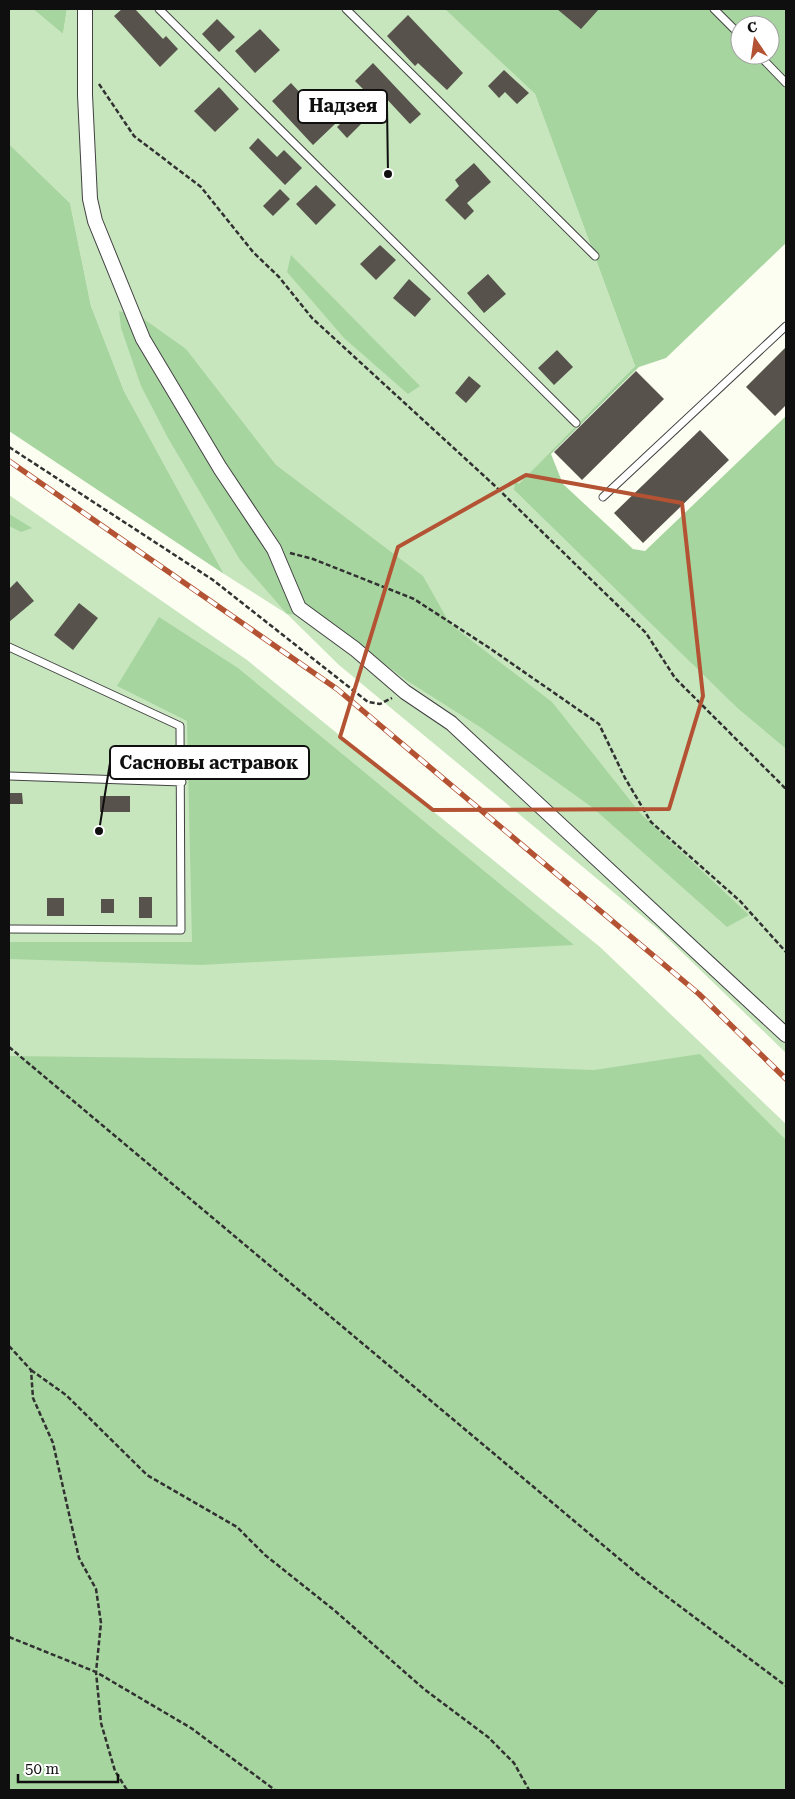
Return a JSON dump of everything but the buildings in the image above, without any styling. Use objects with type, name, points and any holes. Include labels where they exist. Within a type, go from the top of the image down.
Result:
[{"type":"street","points":[[85,9],[84,62],[90,199],[95,221],[143,339],[220,468],[274,549],[298,608],[355,649],[405,692],[451,723],[786,1035]]},
{"type":"lane","points":[[159,9],[576,423]]},
{"type":"lane","points":[[346,9],[594,256]]},
{"type":"lane","points":[[714,9],[730,25]]},
{"type":"lane","points":[[769,65],[786,83]]},
{"type":"lane","points":[[603,497],[786,326]]},
{"type":"lane","points":[[9,647],[180,726],[182,782],[181,930],[9,929]]},
{"type":"lane","points":[[9,776],[182,782]]},
{"type":"path","points":[[84,62],[134,136],[201,187],[253,252],[279,277],[312,318],[494,485],[646,633],[676,678],[786,789]]},
{"type":"path","points":[[9,447],[213,580],[368,702],[380,704],[405,692]]},
{"type":"path","points":[[274,549],[313,559],[414,600],[488,647],[599,724],[625,778],[651,822],[740,901],[786,952]]},
{"type":"path","points":[[9,1047],[641,1577],[786,1686]]},
{"type":"path","points":[[9,1346],[31,1370],[66,1394],[146,1475],[237,1527],[265,1555],[334,1610],[424,1689],[488,1738],[514,1763],[529,1790]]},
{"type":"path","points":[[31,1370],[34,1398],[53,1442],[79,1558],[96,1589],[101,1623],[96,1672],[101,1723],[116,1771],[127,1790]]},
{"type":"path","points":[[9,1637],[96,1672],[191,1728],[275,1790]]},
{"type":"highlighted area","points":[[526,475],[682,503],[703,696],[669,809],[433,810],[340,737],[398,547]]},
{"type":"green space","points":[[9,9],[33,9],[63,34],[67,9],[446,9],[535,94],[635,366],[514,490],[737,708],[786,749],[786,1053],[659,930],[339,665],[287,614],[224,574],[124,391],[91,306],[70,203],[9,144]]},
{"type":"green space","points":[[33,9],[67,9],[63,34]]},
{"type":"green space","points":[[445,9],[786,9],[786,243],[666,358],[639,367],[551,454],[563,484],[633,549],[645,551],[786,416],[786,749],[737,708],[514,490],[515,482],[519,484],[635,366],[535,94]]},
{"type":"green space","points":[[9,144],[70,203],[91,306],[124,391],[224,574],[9,431]]},
{"type":"green space","points":[[291,255],[420,386],[408,394],[344,338],[287,272]]},
{"type":"green space","points":[[119,311],[141,317],[186,349],[276,465],[423,576],[450,624],[552,702],[641,814],[749,915],[727,927],[593,808],[480,727],[406,680],[320,616],[287,614],[240,560],[168,438],[141,386],[121,328]]},
{"type":"green space","points":[[9,495],[247,660],[600,947],[786,1124],[786,1790],[9,1790]]},
{"type":"green space","points":[[9,514],[32,528],[21,532],[9,526]]},
{"type":"green space","points":[[159,617],[238,668],[574,945],[201,965],[9,959],[9,942],[192,942],[187,721],[117,686]]},
{"type":"green space","points":[[700,1054],[786,1140],[786,1790],[9,1790],[9,1056],[329,1060],[594,1070]]},
{"type":"railway","points":[[9,461],[337,689],[699,994],[786,1079]]},
{"type":"place","name":"Надзея","points":[[388,174]]},
{"type":"place","name":"Сасновы астравок","points":[[99,831]]}]
